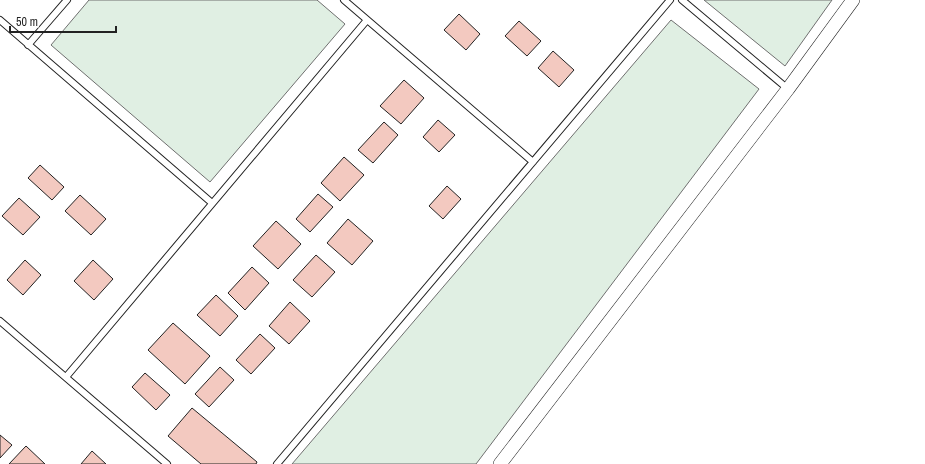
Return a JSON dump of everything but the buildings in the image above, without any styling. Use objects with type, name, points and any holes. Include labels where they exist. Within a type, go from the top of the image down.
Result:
[{"type":"street","points":[[500,464],[788,89],[853,0]]},
{"type":"lane","points":[[28,45],[66,0]]},
{"type":"lane","points":[[344,0],[533,162]]},
{"type":"lane","points":[[277,464],[670,0]]},
{"type":"lane","points":[[682,0],[788,89]]},
{"type":"lane","points":[[0,20],[212,203]]},
{"type":"lane","points":[[66,377],[367,20]]},
{"type":"lane","points":[[0,321],[167,464]]},
{"type":"green space","points":[[89,0],[317,0],[345,24],[210,182],[51,45]]},
{"type":"green space","points":[[704,0],[832,0],[785,66]]},
{"type":"green space","points":[[671,20],[759,89],[476,464],[292,464]]}]
